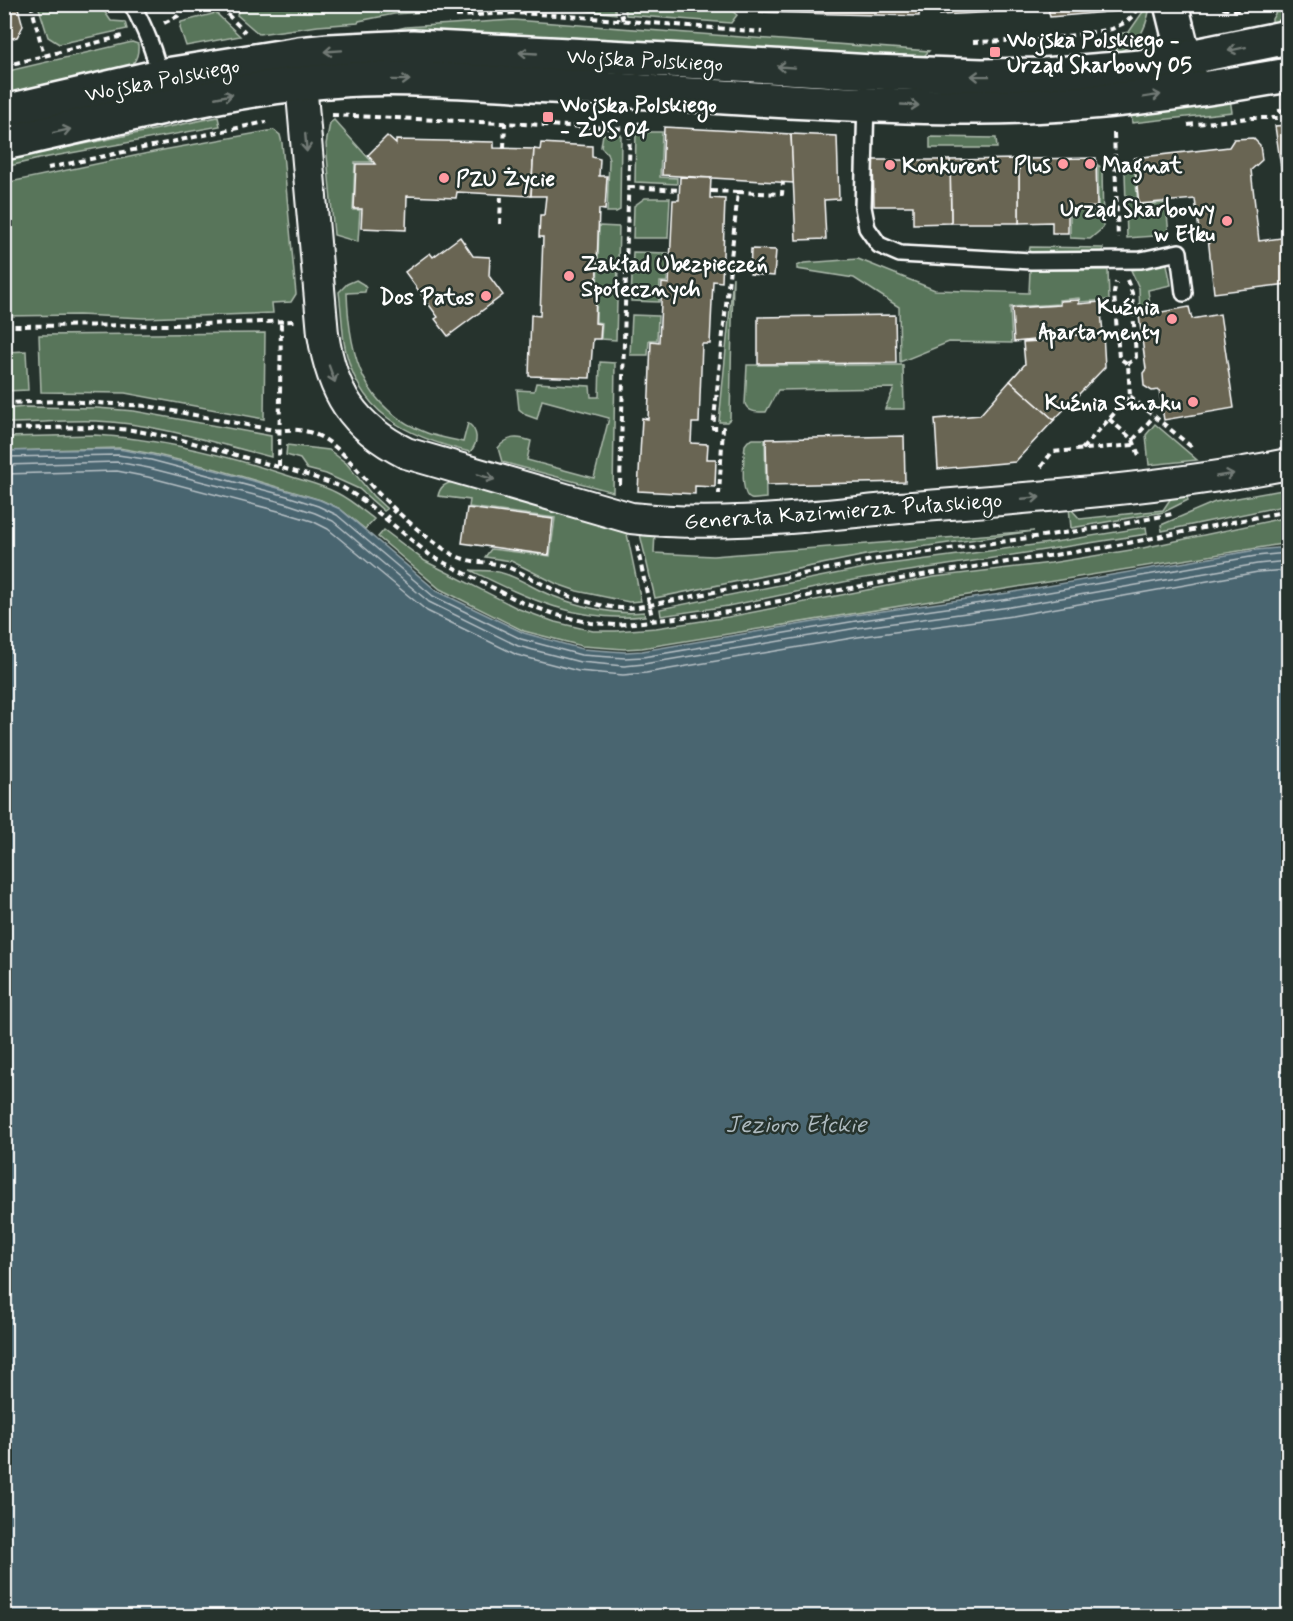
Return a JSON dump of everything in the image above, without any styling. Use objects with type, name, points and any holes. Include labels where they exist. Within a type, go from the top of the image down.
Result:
[{"type":"street","points":[[1171,4],[1188,74]]},
{"type":"street","name":"Wojska Polskiego","points":[[4,143],[227,96],[300,69],[364,79],[957,107],[1046,106],[1113,101],[1288,38]]},
{"type":"street","name":"Wojska Polskiego","points":[[4,112],[160,76],[300,69],[412,47],[982,76],[1095,72],[1288,75]]},
{"type":"street","name":"Generała Kazimierza Pułaskiego","points":[[300,69],[321,317],[329,370],[356,417],[386,443],[406,453],[631,518],[718,523],[1017,499],[1217,477],[1288,464]]},
{"type":"lane","points":[[132,4],[155,53],[166,108]]},
{"type":"lane","points":[[866,103],[863,207],[867,228],[879,245],[900,254],[1031,261],[1142,260],[1179,252],[1184,294]]},
{"type":"path","points":[[30,4],[44,56]]},
{"type":"path","points":[[4,66],[155,28],[178,16],[185,5],[220,7],[230,4]]},
{"type":"path","points":[[458,4],[460,16]]},
{"type":"path","points":[[619,4],[623,22]]},
{"type":"path","points":[[1213,4],[1228,10],[1272,4]]},
{"type":"path","points":[[220,7],[254,40]]},
{"type":"path","points":[[1278,111],[1288,110]]},
{"type":"path","points":[[38,170],[233,128],[328,115],[630,129],[620,486]]},
{"type":"path","points":[[1182,125],[1249,118],[1288,118]]},
{"type":"path","points":[[504,148],[505,123]]},
{"type":"path","points":[[1107,133],[1114,133],[1119,260]]},
{"type":"path","points":[[711,191],[782,194],[783,182]]},
{"type":"path","points":[[629,187],[680,190]]},
{"type":"path","points":[[719,503],[723,428],[713,428],[738,192]]},
{"type":"path","points":[[500,224],[501,194]]},
{"type":"path","points":[[1114,293],[1119,358],[1128,364]]},
{"type":"path","points":[[1128,364],[1136,357],[1132,293]]},
{"type":"path","points":[[4,326],[281,322],[321,317]]},
{"type":"path","points":[[279,466],[281,322]]},
{"type":"path","points":[[1118,338],[1134,337]]},
{"type":"path","points":[[1082,449],[1130,396],[1128,364]]},
{"type":"path","points":[[1130,396],[1200,454]]},
{"type":"path","points":[[4,403],[63,401],[147,406],[279,431],[305,430],[333,445],[396,509],[438,545],[462,559],[505,566],[555,590],[600,604],[627,608],[872,560],[1113,526],[1153,519],[1179,511]]},
{"type":"path","points":[[1110,419],[1133,442],[1154,416]]},
{"type":"path","points":[[385,520],[396,509]]},
{"type":"path","points":[[631,518],[653,622]]},
{"type":"green space","points":[[252,4],[452,4],[454,10],[394,14],[358,23],[259,34],[237,15],[240,7]]},
{"type":"green space","points":[[464,4],[557,4],[558,7],[464,5]]},
{"type":"green space","points":[[38,5],[100,5],[111,21],[125,22],[127,29],[59,44],[48,37]]},
{"type":"green space","points":[[566,5],[614,5],[616,14],[567,8]]},
{"type":"green space","points":[[624,5],[725,5],[737,15],[731,23],[626,15]]},
{"type":"green space","points":[[1147,6],[1150,7],[1140,36],[1130,46],[1116,53],[1119,34],[1129,32]]},
{"type":"green space","points":[[1288,10],[1288,19],[1272,23],[1276,12]]},
{"type":"green space","points":[[216,13],[240,36],[186,46],[180,28],[181,22]]},
{"type":"green space","points":[[513,20],[929,51],[923,57],[375,34],[406,27]]},
{"type":"green space","points":[[132,42],[138,44],[138,52],[134,62],[126,71],[5,97],[4,72]]},
{"type":"green space","points":[[1230,99],[1232,112],[1132,123],[1131,114]]},
{"type":"green space","points":[[218,117],[220,126],[5,167],[5,160]]},
{"type":"green space","points":[[334,120],[372,162],[355,162],[353,210],[360,210],[358,242],[334,235],[326,144],[330,123]]},
{"type":"green space","points":[[274,130],[280,135],[282,143],[296,294],[291,302],[272,303],[273,313],[144,318],[79,315],[5,316],[5,183],[163,150]]},
{"type":"green space","points":[[636,132],[662,132],[660,177],[677,178],[677,184],[635,182]]},
{"type":"green space","points":[[603,134],[621,135],[620,210],[616,212],[607,212],[609,160],[607,153],[601,147]]},
{"type":"green space","points":[[930,137],[996,138],[997,148],[930,148]]},
{"type":"green space","points":[[1131,162],[1134,162],[1138,205],[1166,203],[1169,235],[1127,238],[1125,172]]},
{"type":"green space","points":[[1098,165],[1102,168],[1103,228],[1090,239],[1070,238],[1070,210],[1098,210]]},
{"type":"green space","points":[[645,198],[670,198],[668,238],[633,238],[634,206]]},
{"type":"green space","points":[[599,226],[619,227],[616,340],[601,339],[602,323],[596,322]]},
{"type":"green space","points":[[1030,247],[1103,248],[1103,252],[1029,252]]},
{"type":"green space","points":[[633,252],[668,253],[667,282],[660,282],[659,302],[631,301]]},
{"type":"green space","points":[[858,259],[935,290],[1029,293],[1030,270],[1108,270],[1109,300],[1080,302],[1079,298],[1059,300],[1059,304],[1010,307],[1012,343],[949,342],[900,362],[899,307],[854,278],[797,269],[797,266],[804,263]]},
{"type":"green space","points":[[1167,264],[1171,285],[1148,290],[1151,312],[1140,315],[1139,288],[1131,270]]},
{"type":"green space","points":[[733,277],[730,419],[727,422],[719,422]]},
{"type":"green space","points":[[356,280],[366,288],[365,292],[347,293],[351,338],[356,359],[374,395],[405,423],[431,434],[463,442],[468,423],[476,437],[470,452],[447,446],[406,429],[388,418],[360,387],[350,366],[344,342],[339,292],[347,284]]},
{"type":"green space","points":[[632,315],[658,316],[657,340],[649,340],[648,355],[630,355]]},
{"type":"green space","points":[[265,333],[264,419],[125,393],[41,392],[39,335]]},
{"type":"green space","points":[[26,351],[28,390],[5,391],[5,352]]},
{"type":"green space","points":[[600,362],[615,363],[613,492],[502,462],[498,448],[509,439],[521,438],[531,441],[527,460],[594,478],[609,418],[542,400],[537,419],[526,415],[519,409],[517,390],[534,391],[536,383],[590,386],[591,397],[599,397]]},
{"type":"green space","points":[[747,365],[903,365],[904,409],[885,409],[894,388],[778,390],[766,412],[754,411],[745,404]]},
{"type":"green space","points":[[25,407],[134,411],[271,436],[271,457],[184,434],[118,423],[85,421],[5,423],[5,409]]},
{"type":"green space","points":[[1155,424],[1197,460],[1149,465],[1146,435]]},
{"type":"green space","points":[[95,435],[169,444],[265,468],[331,490],[374,519],[365,529],[340,509],[321,500],[216,469],[153,454],[119,448],[5,451],[5,437]]},
{"type":"green space","points":[[753,439],[765,439],[766,498],[751,499],[745,491],[743,475],[745,445]]},
{"type":"green space","points":[[287,445],[329,450],[346,463],[373,496],[387,509],[384,511],[359,489],[326,474],[307,469],[300,459],[286,455]]},
{"type":"green space","points":[[453,482],[626,529],[641,601],[629,602],[577,591],[557,584],[511,561],[485,557],[491,549],[550,556],[555,518],[469,507],[470,500],[438,496],[443,486]]},
{"type":"green space","points":[[1288,489],[1288,505],[1162,531],[1161,525],[1215,502]]},
{"type":"green space","points":[[1186,494],[1188,500],[1164,512],[1071,528],[1069,507],[1080,519],[1163,510],[1173,495]]},
{"type":"green space","points":[[1288,517],[1288,543],[642,648],[624,649],[582,646],[524,631],[440,589],[378,537],[384,530],[425,561],[519,609],[555,622],[593,631],[616,631],[656,628],[728,617],[934,577],[1051,563],[1143,548]]},
{"type":"green space","points":[[1146,527],[1147,534],[858,579],[728,606],[661,616],[660,609],[874,566],[1049,543]]},
{"type":"green space","points":[[639,530],[655,532],[654,553],[713,556],[1034,531],[871,554],[655,598]]},
{"type":"green space","points":[[470,570],[494,571],[509,575],[546,593],[586,607],[609,611],[644,612],[645,616],[597,616],[575,612],[533,599]]},
{"type":"water","name":"Jezioro Ełckie","points":[[118,449],[215,470],[320,500],[340,509],[437,591],[524,633],[582,649],[642,651],[855,615],[1008,593],[1256,550],[1288,547],[1288,1616],[5,1616],[5,451]]},
{"type":"building","points":[[4,4],[17,4],[23,26],[17,37],[4,40]]},
{"type":"building","points":[[750,4],[920,4],[919,16],[750,12]]},
{"type":"building","points":[[939,4],[1017,4],[1018,11],[940,15]]},
{"type":"building","points":[[1047,4],[1123,4],[1119,11],[1050,17]]},
{"type":"building","points":[[1288,125],[1288,187],[1284,188],[1275,126]]},
{"type":"building","points":[[664,127],[791,134],[794,183],[662,175]]},
{"type":"building","points":[[791,134],[837,136],[839,199],[824,200],[826,239],[796,240]]},
{"type":"building","name":"PZU Życie","points":[[387,136],[396,144],[396,140],[494,142],[494,148],[534,149],[531,196],[457,192],[456,198],[407,196],[406,230],[361,228],[362,209],[354,209],[356,164],[375,164],[368,155]]},
{"type":"building","name":"Urząd Skarbowy w Ełku","points":[[1253,138],[1260,145],[1262,160],[1251,170],[1259,241],[1288,237],[1288,284],[1214,293],[1208,237],[1200,238],[1195,199],[1139,204],[1134,158],[1229,147],[1234,139]]},
{"type":"building","name":"Zakład Ubezpieczeń Społecznych","points":[[541,143],[592,146],[592,157],[600,159],[599,176],[607,176],[605,210],[599,209],[595,323],[601,324],[600,339],[593,339],[590,378],[529,376],[531,315],[540,316],[543,237],[539,237],[540,215],[544,215],[546,196],[531,196],[534,149],[540,150]]},
{"type":"building","points":[[1096,158],[1097,207],[1068,208],[1068,233],[1052,233],[1052,222],[1019,223],[1019,159]]},
{"type":"building","points":[[1019,159],[1019,223],[951,223],[950,160]]},
{"type":"building","points":[[873,160],[950,160],[951,223],[913,224],[913,206],[874,206]]},
{"type":"building","points":[[680,177],[711,178],[710,198],[725,199],[722,282],[713,281],[710,344],[702,344],[699,423],[692,423],[691,443],[708,444],[707,459],[716,459],[715,487],[695,486],[695,494],[638,491],[642,418],[648,419],[651,341],[659,342],[662,283],[669,284],[673,200],[679,200]]},
{"type":"building","points":[[1288,187],[1288,217],[1284,188]]},
{"type":"building","points":[[460,237],[473,256],[490,257],[489,276],[503,295],[448,336],[435,319],[438,317],[405,272],[430,253],[433,257]]},
{"type":"building","points":[[751,249],[776,250],[774,276],[750,274]]},
{"type":"building","points":[[1079,300],[1079,304],[1100,302],[1103,333],[1014,342],[1012,308],[1060,305],[1060,301]]},
{"type":"building","points":[[1189,307],[1192,319],[1220,314],[1234,408],[1164,420],[1159,390],[1152,391],[1144,386],[1143,373],[1146,369],[1139,316]]},
{"type":"building","points":[[895,315],[896,363],[758,364],[758,317]]},
{"type":"building","points":[[1103,333],[1105,367],[1054,420],[1010,381],[1025,364],[1023,342]]},
{"type":"building","points":[[1010,381],[1054,420],[1015,462],[938,469],[935,419],[980,415]]},
{"type":"building","points":[[904,436],[905,482],[767,485],[766,439]]},
{"type":"building","points":[[467,508],[553,519],[549,555],[462,543]]},
{"type":"place","name":"Wojska Polskiego - Urząd Skarbowy 05","points":[[995,52]]},
{"type":"place","name":"Wojska Polskiego - ZUS 04","points":[[548,117]]},
{"type":"place","name":"Plus","points":[[1063,164]]},
{"type":"place","name":"Magnat","points":[[1090,164]]},
{"type":"place","name":"Konkurent","points":[[890,165]]},
{"type":"place","name":"PZU Życie","points":[[444,178]]},
{"type":"place","name":"Urząd Skarbowy w Ełku","points":[[1227,221]]},
{"type":"place","name":"Zakład Ubezpieczeń Społecznych","points":[[569,276]]},
{"type":"place","name":"Dos Patos","points":[[486,296]]},
{"type":"place","name":"Kuźnia Apartamenty","points":[[1172,319]]},
{"type":"place","name":"Kuźnia Smaku","points":[[1193,402]]}]
